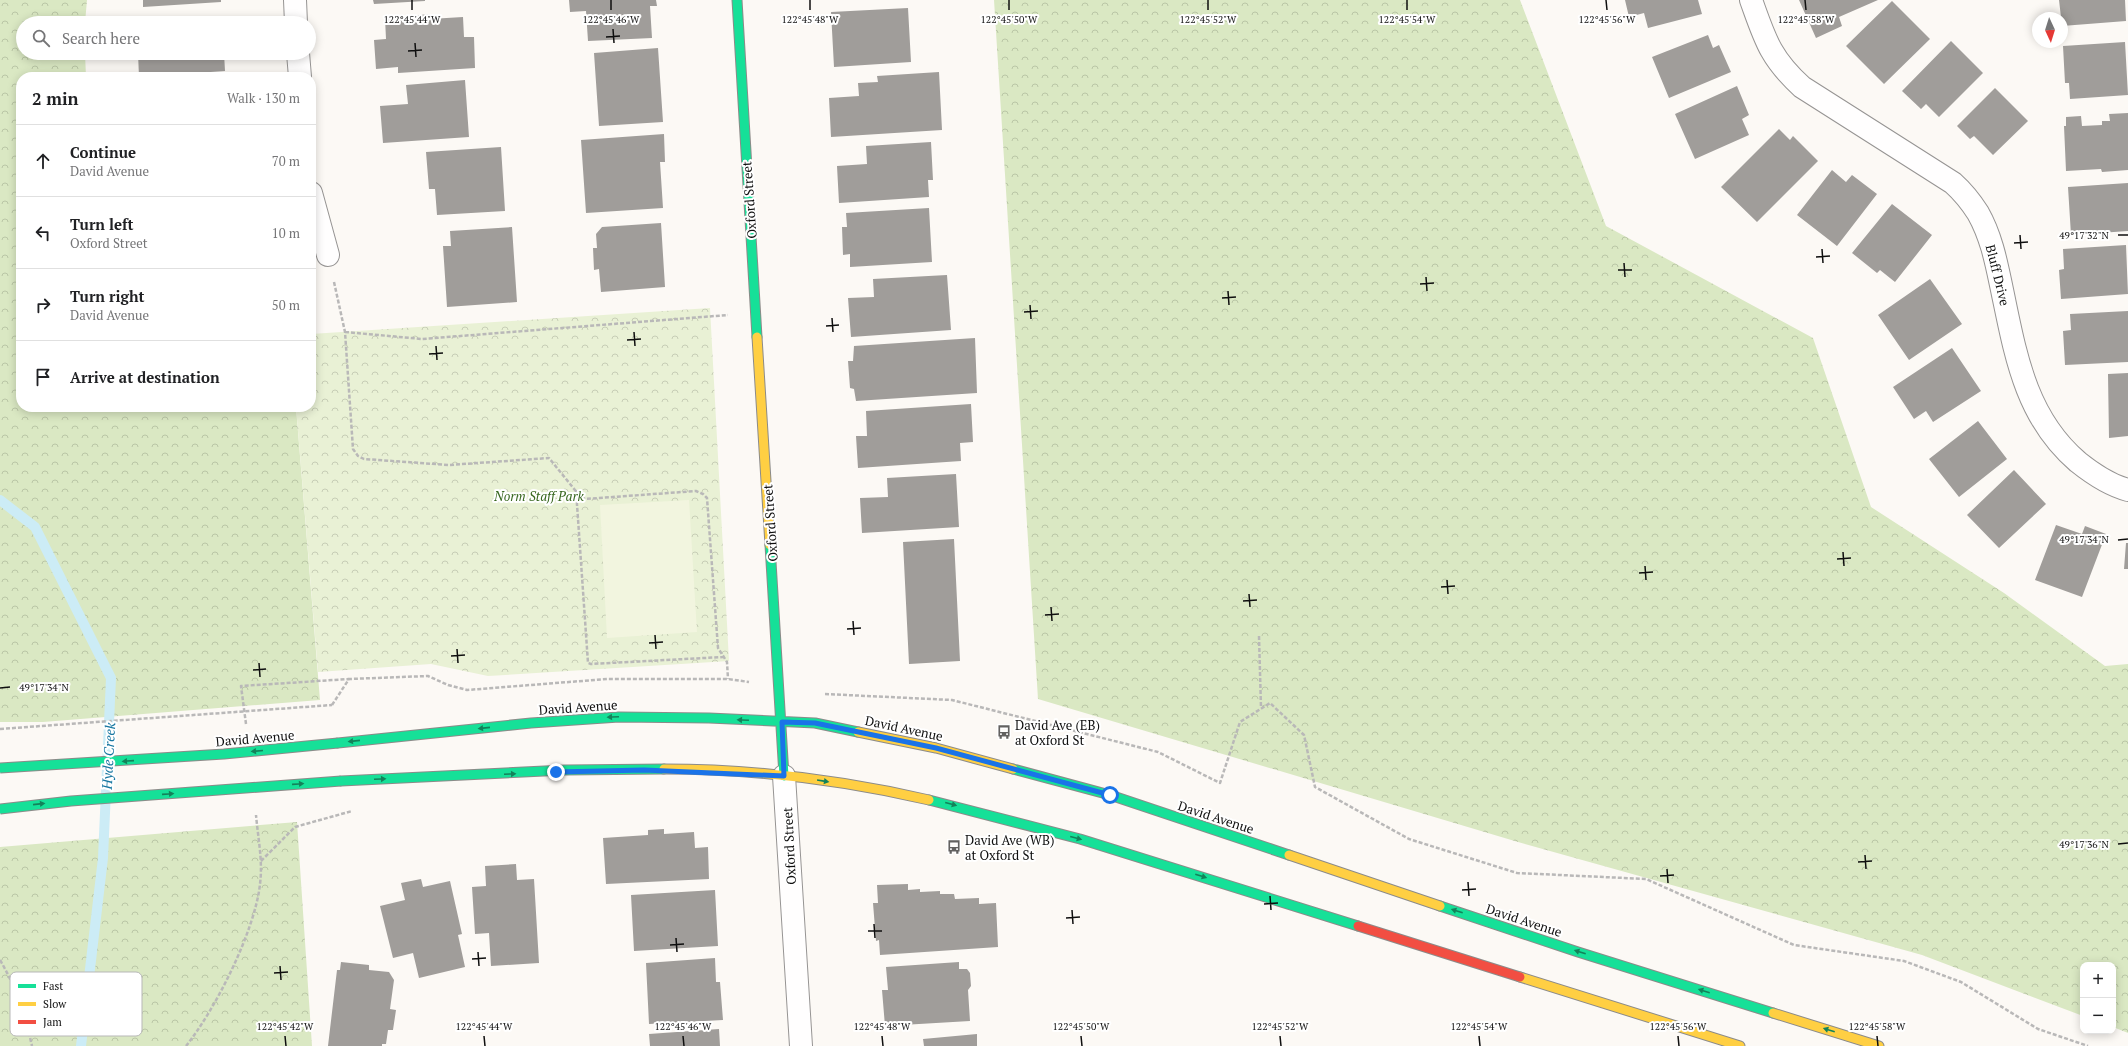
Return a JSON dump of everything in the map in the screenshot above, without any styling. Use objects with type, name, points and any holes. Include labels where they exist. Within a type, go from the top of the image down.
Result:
[{"type":"main road","name":"Oxford Street","points":[[737,0],[782,722],[784,776]]},
{"type":"main road","name":"David Avenue","points":[[0,768],[224,754],[531,723],[619,716],[815,723],[936,748],[1110,795],[1578,952],[1879,1046]]},
{"type":"main road","points":[[0,809],[71,801],[341,781],[644,770],[784,776],[933,800],[1097,844],[1740,1046]]},
{"type":"street","points":[[295,0],[296,16]]},
{"type":"street","name":"Bluff Drive","points":[[1750,0],[1772,54],[1786,72],[1802,87],[1953,183],[1968,198],[1978,214],[1994,252],[2021,372],[2040,419],[2053,438],[2086,468],[2106,482],[2128,490]]},
{"type":"street","points":[[299,60],[300,72]]},
{"type":"street","points":[[316,211],[328,255]]},
{"type":"street","name":"Oxford Street","points":[[784,776],[801,1046]]},
{"type":"path","points":[[246,732],[241,686],[428,676],[448,685],[467,690],[607,679],[728,679],[727,662],[718,648],[706,498],[703,494],[696,491],[586,499],[576,490],[549,458],[449,465],[364,459],[358,456],[353,449],[345,332],[328,255]]},
{"type":"path","points":[[345,332],[422,339],[728,315]]},
{"type":"path","points":[[576,490],[588,663],[724,657]]},
{"type":"path","points":[[1259,636],[1261,709]]},
{"type":"path","points":[[0,728],[332,705],[349,680]]},
{"type":"path","points":[[821,694],[952,700],[1158,752],[1220,783],[1240,722],[1270,703],[1304,735],[1315,787],[1409,839],[1517,873],[1646,878],[1794,945],[1904,961],[1961,982],[2038,1029],[2088,1046]]},
{"type":"path","points":[[186,1046],[208,1015],[257,908],[261,883],[261,862],[255,808]]},
{"type":"path","points":[[261,862],[295,827],[352,811]]},
{"type":"path","points":[[0,960],[10,977]]},
{"type":"path","points":[[30,1036],[32,1046]]},
{"type":"green space","points":[[0,0],[87,0],[86,16],[16,16],[16,60],[85,60],[86,72],[16,72],[16,412],[296,412],[320,700],[43,722],[0,722]]},
{"type":"green space","points":[[994,0],[1520,0],[1606,226],[1813,338],[1871,507],[2004,593],[2105,666],[2128,664],[2128,1033],[2116,1028],[2116,962],[2080,962],[2080,1015],[1922,955],[1518,842],[1038,699]]},
{"type":"green space","name":"Norm Staff Park","points":[[710,308],[729,661],[488,676],[431,664],[318,672],[296,412],[316,412],[316,334]]},
{"type":"green space","points":[[689,500],[697,632],[607,638],[600,505]]},
{"type":"green space","points":[[297,822],[312,1046],[0,1046],[0,847]]},
{"type":"building","points":[[143,0],[221,0],[221,2],[143,7]]},
{"type":"building","points":[[373,0],[425,0],[425,1],[374,4]]},
{"type":"building","points":[[569,0],[656,0],[657,6],[650,6],[652,38],[588,41],[586,11],[570,12]]},
{"type":"building","points":[[1625,0],[1698,0],[1702,14],[1648,28],[1644,13],[1629,17]]},
{"type":"building","points":[[1799,0],[1878,0],[1839,17],[1842,26],[1816,38]]},
{"type":"building","points":[[2059,0],[2125,0],[2126,21],[2068,26],[2068,12],[2060,12]]},
{"type":"building","points":[[1892,1],[1930,39],[1884,84],[1846,46]]},
{"type":"building","points":[[908,8],[911,62],[834,67],[831,12]]},
{"type":"building","points":[[430,14],[430,19],[463,17],[464,37],[474,37],[475,68],[398,73],[398,67],[376,69],[374,40],[386,39],[385,18]]},
{"type":"building","points":[[1708,35],[1713,48],[1719,45],[1731,72],[1669,98],[1652,57]]},
{"type":"building","points":[[1951,41],[1983,73],[1939,117],[1926,104],[1921,109],[1902,91]]},
{"type":"building","points":[[2125,42],[2128,95],[2070,99],[2069,83],[2065,83],[2063,48],[2068,48],[2068,46]]},
{"type":"building","points":[[658,48],[663,122],[599,126],[594,53]]},
{"type":"building","points":[[138,60],[224,60],[225,71],[139,72]]},
{"type":"building","points":[[939,72],[942,130],[831,137],[829,98],[859,96],[858,83],[878,82],[877,76]]},
{"type":"building","points":[[465,80],[469,137],[383,143],[380,106],[408,104],[406,85]]},
{"type":"building","points":[[1737,86],[1749,115],[1742,119],[1749,135],[1695,159],[1675,114]]},
{"type":"building","points":[[1995,88],[2028,121],[1993,155],[1974,136],[1970,139],[1957,126]]},
{"type":"building","points":[[2128,113],[2128,170],[2102,172],[2101,169],[2066,171],[2064,126],[2066,126],[2066,117],[2081,116],[2082,126],[2102,125],[2102,121],[2110,121],[2109,114]]},
{"type":"building","points":[[1779,129],[1790,140],[1793,136],[1818,161],[1757,222],[1721,187]]},
{"type":"building","points":[[664,134],[665,162],[660,162],[663,208],[586,213],[581,140]]},
{"type":"building","points":[[931,142],[933,180],[928,180],[929,197],[839,203],[837,166],[867,164],[866,146]]},
{"type":"building","points":[[501,147],[505,211],[437,215],[435,189],[429,189],[426,152]]},
{"type":"building","points":[[1832,170],[1846,182],[1852,175],[1877,194],[1837,246],[1797,215]]},
{"type":"building","points":[[2128,183],[2128,231],[2071,235],[2068,187]]},
{"type":"building","points":[[1892,204],[1932,235],[1895,282],[1880,270],[1877,273],[1852,253]]},
{"type":"building","points":[[929,208],[932,262],[850,267],[850,254],[843,255],[842,227],[847,227],[846,213]]},
{"type":"building","points":[[661,223],[665,287],[601,292],[599,269],[594,270],[593,248],[597,248],[596,234],[602,227]]},
{"type":"building","points":[[512,227],[517,302],[447,307],[443,246],[451,246],[450,231]]},
{"type":"building","points":[[2126,245],[2128,294],[2061,299],[2059,270],[2064,269],[2063,249]]},
{"type":"building","points":[[947,275],[951,330],[851,337],[848,298],[874,297],[873,279]]},
{"type":"building","points":[[1930,279],[1962,324],[1909,360],[1878,315]]},
{"type":"building","points":[[2128,311],[2128,362],[2065,365],[2063,331],[2071,330],[2070,314]]},
{"type":"building","points":[[975,338],[977,393],[856,401],[854,389],[850,388],[848,361],[853,361],[854,346]]},
{"type":"building","points":[[1952,348],[1981,391],[1933,422],[1926,411],[1914,419],[1893,387]]},
{"type":"building","points":[[2128,373],[2128,436],[2109,438],[2108,374]]},
{"type":"building","points":[[971,404],[973,442],[960,443],[961,461],[858,468],[856,436],[867,436],[866,411]]},
{"type":"building","points":[[1978,421],[2007,459],[1959,497],[1929,459]]},
{"type":"building","points":[[2014,470],[2046,504],[1999,548],[1967,515]]},
{"type":"building","points":[[956,474],[959,527],[862,533],[860,498],[888,497],[887,478]]},
{"type":"building","points":[[2056,525],[2082,534],[2085,526],[2106,534],[2082,597],[2035,580]]},
{"type":"building","points":[[954,539],[960,661],[909,664],[903,542]]},
{"type":"building","points":[[2126,543],[2128,543],[2128,569],[2124,569]]},
{"type":"building","points":[[664,829],[664,834],[694,832],[695,848],[708,847],[709,879],[606,884],[603,838],[648,835],[648,830]]},
{"type":"building","points":[[516,864],[517,880],[534,879],[539,963],[491,966],[489,933],[475,934],[472,887],[486,886],[485,866]]},
{"type":"building","points":[[421,879],[423,887],[450,881],[462,934],[458,935],[465,967],[419,978],[413,953],[393,958],[380,906],[405,900],[401,883]]},
{"type":"building","points":[[908,884],[908,890],[920,889],[920,892],[940,891],[940,894],[954,894],[955,899],[979,898],[979,904],[996,903],[998,947],[880,955],[879,940],[876,941],[873,903],[878,903],[877,885]]},
{"type":"building","points":[[715,890],[718,946],[634,951],[631,895]]},
{"type":"building","points":[[715,958],[716,982],[720,982],[723,1020],[649,1024],[646,963]]},
{"type":"building","points":[[341,962],[369,965],[369,970],[389,972],[394,980],[390,1009],[396,1010],[393,1030],[388,1030],[386,1044],[382,1044],[382,1046],[328,1046],[337,970],[340,970]]},
{"type":"building","points":[[959,962],[959,969],[967,969],[970,973],[971,986],[968,990],[970,1021],[885,1026],[882,990],[888,990],[886,967]]},
{"type":"building","points":[[719,1029],[720,1046],[650,1046],[649,1034]]},
{"type":"building","points":[[977,1034],[977,1046],[924,1046],[923,1039]]},
{"type":"waterway","name":"Hyde Creek","points":[[0,500],[35,527],[111,678],[103,858],[90,972]]},
{"type":"waterway","name":"Hyde Creek","points":[[81,1046],[82,1036]]},
{"type":"traffic: fast","points":[[737,0],[757,337]]},
{"type":"traffic: fast","points":[[770,545],[784,776]]},
{"type":"traffic: fast","points":[[338,743],[531,723],[619,717],[709,718],[815,723],[858,732]]},
{"type":"traffic: fast","points":[[0,768],[224,754],[338,743]]},
{"type":"traffic: fast","points":[[341,781],[565,770],[664,769]]},
{"type":"traffic: fast","points":[[1013,769],[1110,795],[1289,855]]},
{"type":"traffic: fast","points":[[0,809],[71,801],[341,781]]},
{"type":"traffic: fast","points":[[929,800],[1080,839],[1358,926]]},
{"type":"traffic: fast","points":[[1440,906],[1578,952],[1773,1013]]},
{"type":"traffic: slow","points":[[757,337],[770,545]]},
{"type":"traffic: slow","points":[[858,732],[936,748],[1013,769]]},
{"type":"traffic: slow","points":[[664,769],[731,771],[797,777],[830,781],[929,800]]},
{"type":"traffic: slow","points":[[1289,855],[1440,906]]},
{"type":"traffic: slow","points":[[1520,977],[1740,1046]]},
{"type":"traffic: slow","points":[[1773,1013],[1879,1046]]},
{"type":"traffic: jam","points":[[1358,926],[1520,977]]},
{"type":"place","name":"David Ave (EB) at Oxford St","points":[[1004,732]]},
{"type":"place","name":"David Ave (WB) at Oxford St","points":[[954,847]]},
{"type":"route","points":[[556,772],[686,770],[784,776],[782,722],[815,723],[936,748],[1110,795]]}]
